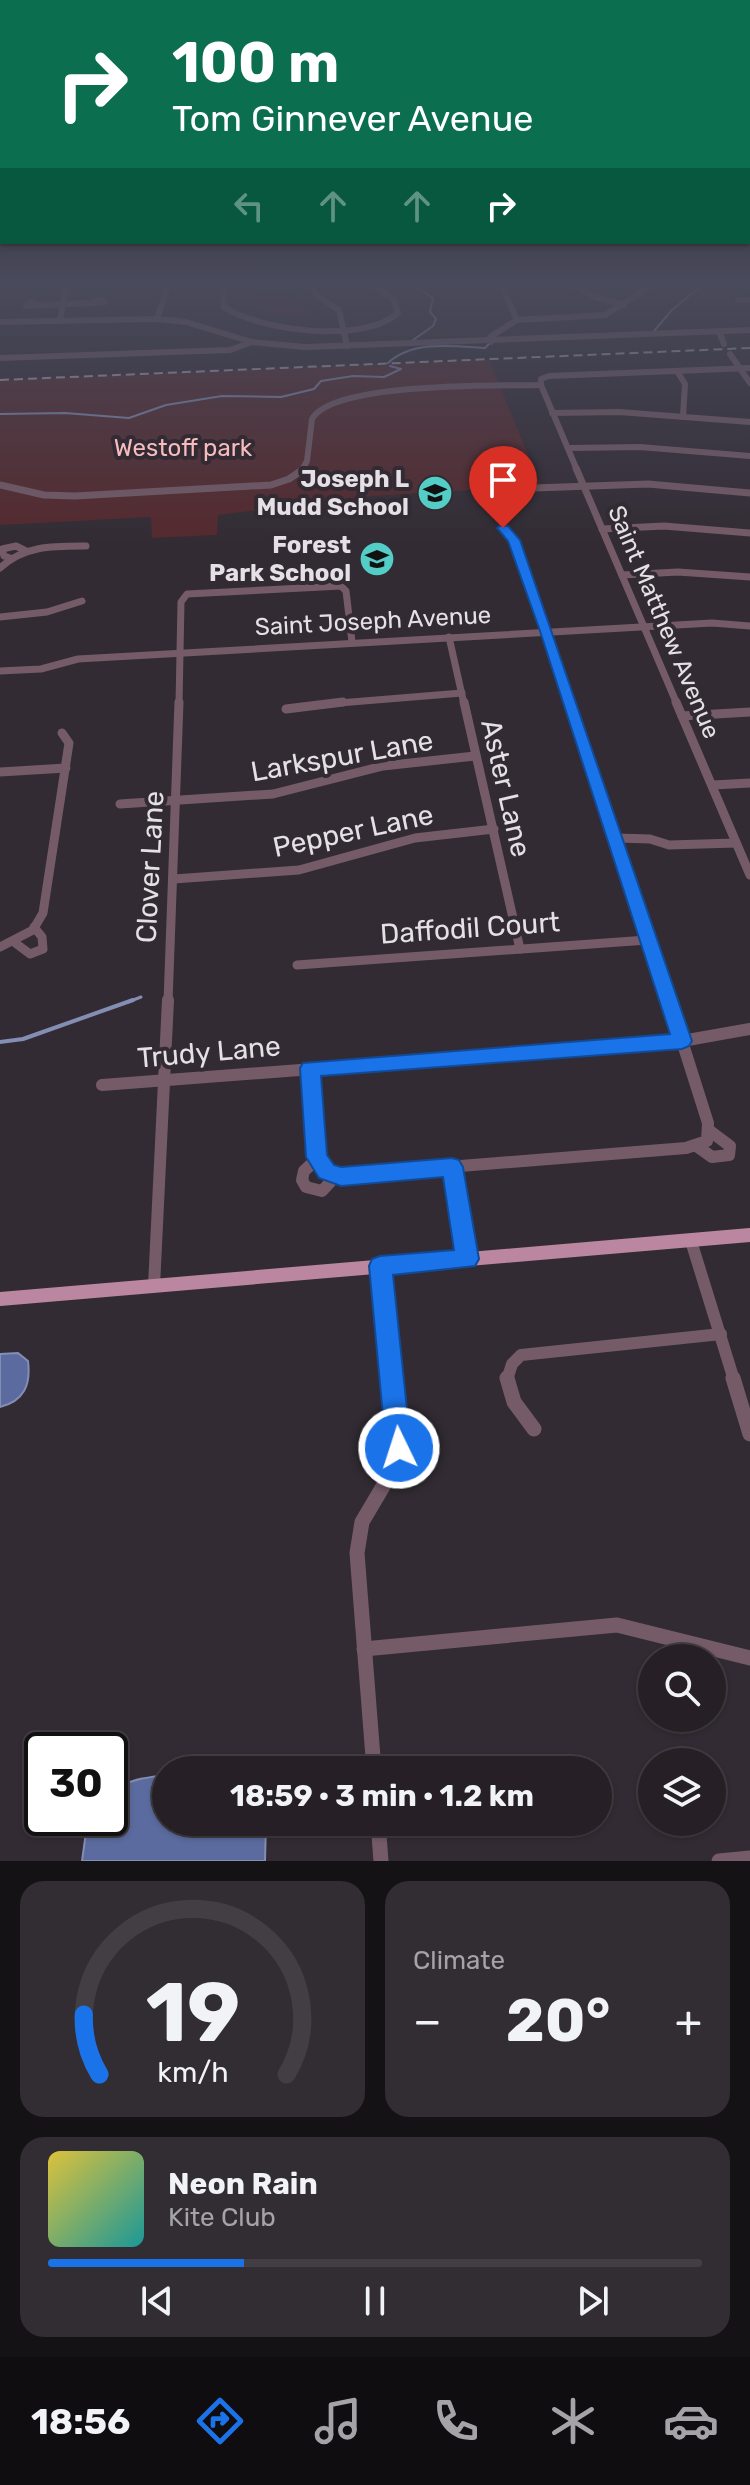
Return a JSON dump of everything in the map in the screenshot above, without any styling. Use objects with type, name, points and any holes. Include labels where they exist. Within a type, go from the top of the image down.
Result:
[{"type":"main road","points":[[0,1299],[750,1235]]},
{"type":"street","points":[[0,485],[59,496],[271,485],[289,479],[305,468],[312,421],[316,412],[328,405],[369,393],[541,385],[541,379],[549,376],[655,372]]},
{"type":"street","points":[[678,372],[685,384],[683,417]]},
{"type":"street","name":"Saint Matthew Avenue","points":[[541,385],[750,875]]},
{"type":"street","points":[[552,413],[619,412],[750,422]]},
{"type":"street","points":[[568,448],[640,447],[750,456]]},
{"type":"street","points":[[534,488],[648,484],[750,493]]},
{"type":"street","points":[[602,529],[664,526],[750,533]]},
{"type":"street","points":[[331,1174],[452,1167],[705,1139],[682,1041],[647,940],[617,838],[514,540],[503,528]]},
{"type":"street","points":[[0,568],[10,558],[26,551],[86,546]]},
{"type":"street","points":[[622,575],[678,572],[750,577]]},
{"type":"street","name":"Clover Lane","points":[[154,1286],[178,800],[181,602],[187,594],[341,586],[346,591],[352,642]]},
{"type":"street","points":[[0,617],[47,612],[82,601]]},
{"type":"street","name":"Saint Joseph Avenue","points":[[0,671],[28,671],[78,659],[180,652],[643,626],[712,623],[750,626]]},
{"type":"street","name":"Aster Lane","points":[[449,637],[520,949]]},
{"type":"street","points":[[286,709],[367,699],[462,693]]},
{"type":"street","points":[[682,716],[750,712]]},
{"type":"street","points":[[0,947],[14,942],[34,927],[43,913],[69,743],[62,733]]},
{"type":"street","name":"Larkspur Lane","points":[[120,804],[273,794],[383,766],[475,756]]},
{"type":"street","points":[[0,772],[66,768]]},
{"type":"street","points":[[713,785],[750,783]]},
{"type":"street","name":"Pepper Lane","points":[[174,879],[299,870],[415,838],[494,829]]},
{"type":"street","points":[[617,838],[650,839],[679,846],[736,843]]},
{"type":"street","points":[[14,942],[30,954],[43,949],[42,937],[34,927]]},
{"type":"street","name":"Daffodil Court","points":[[297,965],[647,940]]},
{"type":"street","name":"Trudy Lane","points":[[102,1085],[682,1041],[750,1029]]},
{"type":"street","points":[[310,1068],[317,1159],[331,1174]]},
{"type":"street","points":[[317,1159],[304,1171],[302,1180],[306,1187],[322,1191],[331,1174]]},
{"type":"street","points":[[452,1167],[467,1259]]},
{"type":"street","points":[[691,1241],[750,1434]]},
{"type":"street","points":[[373,1756],[357,1553],[362,1522],[391,1473],[399,1448],[380,1266]]},
{"type":"street","points":[[534,1429],[511,1401],[507,1381],[508,1369],[521,1355],[721,1334]]},
{"type":"street","points":[[364,1649],[617,1625],[750,1658]]},
{"type":"street","points":[[379,1836],[381,1861]]},
{"type":"street","points":[[719,1861],[750,1858]]},
{"type":"green space","name":"Westoff park","points":[[199,372],[494,372],[541,486],[373,496],[218,515],[217,535],[152,538],[151,517],[0,525],[0,380]]},
{"type":"water","points":[[18,1353],[28,1361],[27,1385],[15,1401],[0,1407],[0,1354]]},
{"type":"water","points":[[152,1777],[152,1836],[266,1836],[265,1861],[82,1861],[85,1836],[128,1836],[128,1783]]},
{"type":"waterway","points":[[0,414],[65,413],[129,418],[166,405],[222,396],[281,397],[314,389],[321,381],[353,376],[384,377],[395,372]]},
{"type":"waterway","points":[[128,1002],[141,997]]},
{"type":"waterway","points":[[0,1042],[23,1039],[133,1000]]},
{"type":"railway","points":[[0,380],[191,372]]},
{"type":"place","name":"Joseph L Mudd School","points":[[435,493]]},
{"type":"place","name":"Forest Park School","points":[[377,559]]},
{"type":"route","points":[[399,1448],[380,1266],[467,1259],[452,1167],[341,1176],[326,1172],[316,1157],[310,1068],[682,1041],[547,631],[514,540],[503,528]]}]
